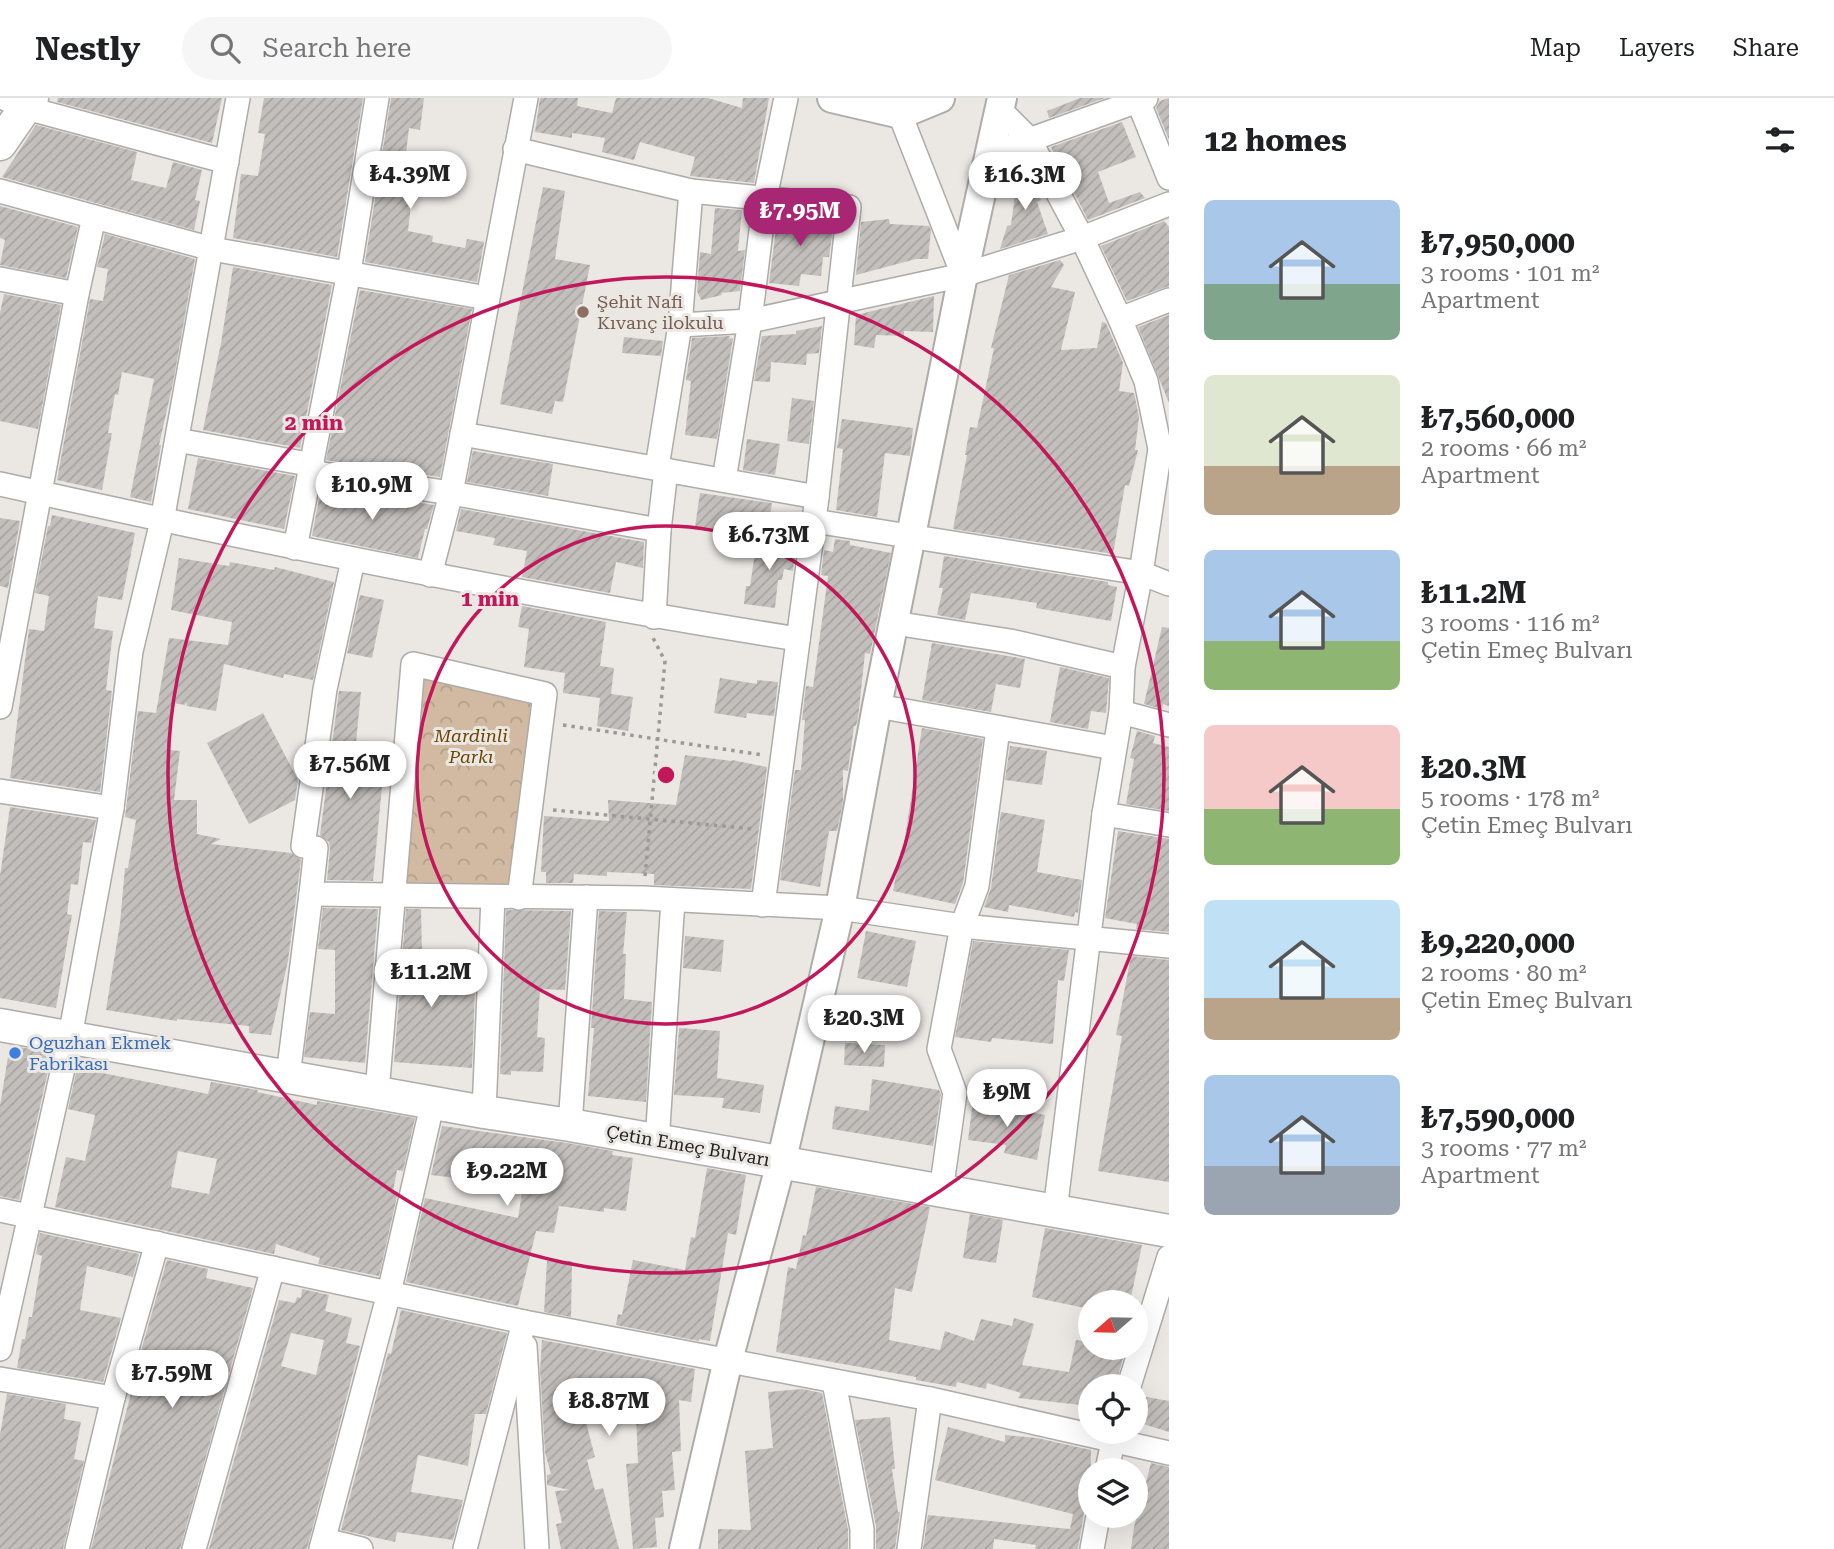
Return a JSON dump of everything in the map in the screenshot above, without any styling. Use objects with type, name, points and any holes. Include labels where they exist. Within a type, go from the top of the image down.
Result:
[{"type":"main road","points":[[0,144],[13,102]]},
{"type":"main road","name":"Çetin Emeç Bulvarı","points":[[0,1025],[1169,1231]]},
{"type":"street","points":[[0,1349],[6,1294],[29,1216],[70,1037],[112,808],[131,650],[162,521],[238,98]]},
{"type":"street","points":[[295,548],[349,272],[377,98]]},
{"type":"street","points":[[430,575],[451,493],[526,98]]},
{"type":"street","points":[[724,480],[750,321],[765,198],[786,98]]},
{"type":"street","points":[[832,98],[897,106],[940,98]]},
{"type":"street","points":[[990,153],[1140,99],[1169,178]]},
{"type":"street","points":[[13,102],[227,162]]},
{"type":"street","points":[[1000,104],[1030,139],[1082,238],[1120,319],[1146,381],[1160,449],[1123,667],[1121,712],[1104,814],[1055,1211]]},
{"type":"street","points":[[684,1549],[728,1360],[781,1163],[840,908],[877,706],[1000,104]]},
{"type":"street","points":[[897,106],[963,275]]},
{"type":"street","points":[[515,149],[691,191],[849,207],[817,497],[763,905]]},
{"type":"street","points":[[0,191],[212,249],[487,298]]},
{"type":"street","points":[[654,617],[662,469],[680,325],[691,191]]},
{"type":"street","points":[[680,325],[750,321],[963,275],[1082,238],[1169,204]]},
{"type":"street","points":[[0,707],[77,294],[94,217]]},
{"type":"street","points":[[0,279],[77,294]]},
{"type":"street","points":[[1120,319],[1169,300]]},
{"type":"street","points":[[462,434],[817,497]]},
{"type":"street","points":[[177,440],[312,468],[659,530]]},
{"type":"street","points":[[0,484],[162,521],[430,575],[654,617],[798,639]]},
{"type":"street","points":[[814,521],[1141,573],[1169,584]]},
{"type":"street","points":[[288,1076],[316,848],[303,846],[326,689],[353,560]]},
{"type":"street","points":[[894,623],[1010,641],[1123,667]]},
{"type":"street","points":[[377,1092],[412,664],[545,694],[519,898]]},
{"type":"street","points":[[877,706],[1114,748]]},
{"type":"street","points":[[1121,712],[1169,725]]},
{"type":"street","points":[[941,1191],[955,1093],[939,1049],[961,926],[977,886],[998,729]]},
{"type":"street","points":[[0,791],[112,808]]},
{"type":"street","points":[[1104,814],[1169,825]]},
{"type":"street","points":[[311,894],[643,898],[840,908],[961,926],[1169,946]]},
{"type":"street","points":[[484,1112],[493,897]]},
{"type":"street","points":[[570,1125],[586,897]]},
{"type":"street","points":[[657,1142],[673,900]]},
{"type":"street","points":[[362,1549],[323,1545],[389,1293],[433,1101]]},
{"type":"street","points":[[0,1210],[524,1322],[1078,1429]]},
{"type":"street","points":[[77,1549],[113,1398],[157,1243]]},
{"type":"street","points":[[1133,1374],[1169,1256]]},
{"type":"street","points":[[194,1549],[273,1268]]},
{"type":"street","points":[[465,1549],[524,1322]]},
{"type":"street","points":[[524,1322],[537,1549]]},
{"type":"street","points":[[0,1379],[113,1398]]},
{"type":"street","points":[[834,1382],[862,1529],[862,1549]]},
{"type":"street","points":[[909,1549],[930,1399]]},
{"type":"street","points":[[1140,1444],[1169,1453]]},
{"type":"street","points":[[1092,1549],[1096,1528]]},
{"type":"path","points":[[643,898],[665,661],[652,639],[654,617]]},
{"type":"path","points":[[541,722],[782,758]]},
{"type":"path","points":[[530,808],[772,830]]},
{"type":"green space","name":"Mardinli Parkı","points":[[413,664],[545,694],[519,898],[392,893]]},
{"type":"building","points":[[58,98],[222,98],[212,143],[57,102]]},
{"type":"building","points":[[264,98],[363,98],[337,257],[233,238],[241,174],[258,176],[265,134],[258,133]]},
{"type":"building","points":[[391,98],[424,98],[420,130],[409,128],[401,194],[412,195],[408,231],[433,236],[432,242],[465,248],[467,239],[484,242],[477,282],[365,262]]},
{"type":"building","points":[[540,98],[578,98],[577,106],[612,113],[616,98],[708,98],[742,108],[743,98],[769,98],[754,183],[690,176],[695,157],[640,142],[634,160],[602,152],[605,138],[572,133],[572,138],[535,132]]},
{"type":"building","points":[[1080,98],[1105,98],[1049,118],[1047,111]]},
{"type":"building","points":[[1169,98],[1169,140],[1156,108],[1160,101]]},
{"type":"building","points":[[1122,122],[1136,157],[1098,172],[1109,203],[1140,192],[1145,198],[1088,220],[1051,147]]},
{"type":"building","points":[[36,125],[137,152],[131,180],[166,188],[173,162],[202,170],[195,200],[200,201],[194,230],[2,177]]},
{"type":"building","points":[[1029,168],[1041,192],[1038,193],[1041,200],[1037,202],[1048,234],[1000,249],[1007,226],[1011,225],[1018,172]]},
{"type":"building","points":[[543,187],[565,191],[555,259],[590,265],[563,402],[555,401],[552,414],[500,404]]},
{"type":"building","points":[[0,206],[78,227],[66,278],[0,265],[5,240],[0,238]]},
{"type":"building","points":[[715,208],[742,210],[738,251],[745,250],[740,291],[721,293],[722,295],[701,300],[697,291],[700,252],[711,254]]},
{"type":"building","points":[[778,214],[834,220],[829,257],[823,257],[821,276],[801,274],[799,286],[769,283]]},
{"type":"building","points":[[889,219],[890,224],[929,226],[931,230],[928,259],[916,259],[856,275],[861,222]]},
{"type":"building","points":[[1164,221],[1169,227],[1169,286],[1127,301],[1101,246]]},
{"type":"building","points":[[105,234],[195,259],[159,445],[151,502],[130,497],[154,379],[122,372],[108,433],[112,433],[102,490],[57,480],[90,299],[103,301],[108,269],[97,267]]},
{"type":"building","points":[[1060,260],[1064,265],[1051,287],[1075,292],[1061,350],[1097,348],[1102,322],[1106,323],[1123,363],[1119,391],[1134,393],[1139,417],[1135,450],[1138,450],[1129,486],[1125,485],[1113,554],[953,529],[970,427],[977,428],[994,348],[991,348],[1009,275]]},
{"type":"building","points":[[233,267],[332,285],[300,448],[203,430]]},
{"type":"building","points":[[360,290],[472,309],[440,477],[326,460]]},
{"type":"building","points":[[4,294],[61,305],[38,429],[0,421],[0,313]]},
{"type":"building","points":[[934,296],[933,332],[904,331],[904,336],[876,335],[874,348],[854,345],[856,315]]},
{"type":"building","points":[[1169,315],[1169,403],[1138,327]]},
{"type":"building","points":[[822,326],[819,353],[807,354],[806,365],[771,362],[770,382],[754,381],[762,336],[796,334],[796,331]]},
{"type":"building","points":[[730,336],[729,339],[733,338],[717,439],[685,435],[691,381],[686,380],[692,338]]},
{"type":"building","points":[[624,337],[663,341],[661,356],[622,353]]},
{"type":"building","points":[[792,398],[814,401],[809,444],[787,441]]},
{"type":"building","points":[[842,419],[913,428],[910,456],[885,453],[877,517],[836,510],[843,449],[837,448]]},
{"type":"building","points":[[747,439],[780,444],[775,475],[743,470]]},
{"type":"building","points":[[473,451],[553,464],[548,496],[467,482]]},
{"type":"building","points":[[198,458],[295,476],[284,529],[188,509]]},
{"type":"building","points":[[321,488],[434,505],[418,558],[312,536]]},
{"type":"building","points":[[700,493],[772,503],[767,537],[695,527]]},
{"type":"building","points":[[461,509],[644,542],[643,568],[616,562],[610,593],[522,577],[527,551],[493,545],[495,538],[456,531]]},
{"type":"building","points":[[52,515],[135,533],[122,600],[98,596],[94,628],[113,631],[106,690],[112,691],[100,792],[10,778],[29,629],[44,631],[49,596],[35,593]]},
{"type":"building","points":[[0,518],[20,521],[8,588],[0,586]]},
{"type":"building","points":[[835,539],[850,541],[850,545],[891,553],[870,654],[865,653],[858,718],[854,726],[848,771],[843,770],[843,802],[837,831],[829,831],[820,887],[780,880],[795,770],[801,770],[806,686],[813,687],[828,576],[821,575],[824,550],[833,552]]},
{"type":"building","points":[[757,540],[796,546],[793,571],[784,569],[782,580],[778,580],[775,608],[744,604],[746,586],[750,586]]},
{"type":"building","points":[[944,556],[1108,582],[1108,585],[1117,587],[1111,621],[1036,608],[1037,603],[971,593],[965,620],[937,615],[943,588],[939,588]]},
{"type":"building","points":[[179,558],[229,566],[230,562],[274,570],[275,567],[334,582],[313,680],[284,674],[283,678],[224,664],[216,711],[187,706],[186,702],[185,705],[173,703],[170,750],[180,751],[174,800],[197,800],[197,834],[221,839],[211,844],[291,853],[301,860],[288,961],[271,1035],[249,1033],[249,1026],[177,1021],[106,1010],[120,923],[125,868],[128,868],[136,820],[125,817],[138,711],[156,713],[169,638],[228,645],[232,622],[171,610]]},
{"type":"building","points":[[360,595],[384,600],[372,658],[347,653]]},
{"type":"building","points":[[522,606],[606,622],[600,666],[614,668],[611,694],[633,697],[628,731],[597,726],[600,698],[563,693],[565,673],[524,667],[529,629],[518,627]]},
{"type":"building","points":[[1162,627],[1169,628],[1169,706],[1163,704],[1162,709],[1144,704]]},
{"type":"building","points":[[932,643],[1025,659],[1020,688],[996,684],[991,712],[922,700]]},
{"type":"building","points":[[1060,667],[1109,678],[1106,713],[1091,711],[1088,729],[1050,722]]},
{"type":"building","points":[[720,678],[757,684],[757,680],[778,682],[774,716],[747,713],[746,718],[714,713]]},
{"type":"building","points":[[339,691],[361,692],[353,773],[383,776],[373,881],[327,880],[329,842],[320,835]]},
{"type":"building","points":[[263,713],[298,780],[295,800],[249,824],[207,743]]},
{"type":"building","points":[[922,728],[983,739],[963,883],[955,904],[893,891],[903,850]]},
{"type":"building","points":[[1137,731],[1155,736],[1153,743],[1169,747],[1169,811],[1126,804],[1134,759],[1130,758]]},
{"type":"building","points":[[1010,746],[1047,751],[1042,785],[1005,780]]},
{"type":"building","points":[[685,755],[767,767],[751,889],[654,885],[654,874],[607,872],[607,876],[574,874],[573,883],[546,883],[546,872],[541,872],[544,816],[609,821],[608,800],[676,805]]},
{"type":"building","points":[[10,807],[96,820],[91,843],[83,842],[78,885],[71,884],[67,914],[72,915],[56,1008],[0,998],[0,876]]},
{"type":"building","points":[[1001,812],[1045,820],[1037,872],[1082,880],[1078,913],[1075,912],[1074,917],[1009,905],[1008,912],[984,907],[991,888]]},
{"type":"building","points":[[1118,831],[1169,839],[1169,932],[1136,929],[1137,924],[1105,918]]},
{"type":"building","points":[[323,908],[378,909],[365,1063],[304,1057],[310,1012],[335,1014],[335,950],[318,949]]},
{"type":"building","points":[[406,909],[421,909],[422,952],[437,952],[436,989],[475,991],[472,1068],[394,1062]]},
{"type":"building","points":[[506,910],[571,911],[565,990],[540,989],[537,1037],[545,1038],[543,1072],[511,1071],[511,1075],[500,1074]]},
{"type":"building","points":[[599,911],[627,912],[623,954],[626,954],[624,999],[652,1002],[646,1102],[588,1096]]},
{"type":"building","points":[[866,931],[916,941],[907,987],[857,978]]},
{"type":"building","points":[[685,936],[724,940],[721,972],[683,968]]},
{"type":"building","points":[[973,941],[1069,950],[1064,981],[1058,980],[1053,1044],[992,1038],[991,1042],[955,1037]]},
{"type":"building","points":[[1131,956],[1169,960],[1169,1182],[1098,1171],[1122,1036],[1116,1035]]},
{"type":"building","points":[[679,1028],[720,1031],[717,1078],[764,1085],[760,1113],[722,1108],[724,1098],[674,1095]]},
{"type":"building","points":[[845,1043],[885,1045],[884,1067],[844,1065]]},
{"type":"building","points":[[14,1046],[52,1053],[19,1200],[0,1196],[0,1106],[8,1057],[12,1057]]},
{"type":"building","points":[[77,1068],[208,1094],[211,1082],[258,1090],[257,1092],[317,1105],[317,1101],[415,1118],[403,1171],[397,1170],[393,1191],[398,1192],[379,1276],[318,1264],[320,1258],[276,1244],[274,1254],[55,1207],[66,1157],[85,1161],[95,1115],[68,1109]],"holes":[[[178,1151],[217,1159],[209,1194],[171,1187]]]},
{"type":"building","points":[[872,1079],[939,1090],[941,1094],[933,1146],[832,1129],[835,1106],[869,1111]]},
{"type":"building","points":[[973,1101],[1002,1104],[1002,1107],[1045,1115],[1037,1160],[1004,1153],[1006,1145],[968,1140]]},
{"type":"building","points":[[442,1126],[567,1143],[613,1151],[612,1155],[633,1158],[626,1211],[604,1208],[604,1212],[559,1206],[554,1233],[536,1231],[518,1306],[406,1282],[425,1198],[518,1218],[523,1186],[431,1175]]},
{"type":"building","points":[[707,1168],[746,1175],[736,1235],[728,1233],[710,1341],[616,1325],[618,1314],[622,1315],[633,1260],[685,1270],[691,1237],[695,1238]]},
{"type":"building","points":[[816,1187],[930,1207],[912,1292],[895,1288],[889,1340],[940,1350],[945,1331],[974,1341],[981,1319],[1012,1326],[1014,1318],[1034,1324],[1022,1365],[1069,1372],[1076,1340],[1078,1360],[1123,1360],[1118,1374],[1078,1374],[1078,1405],[1018,1398],[1021,1393],[987,1383],[986,1389],[957,1382],[956,1387],[916,1380],[916,1377],[776,1352],[788,1267],[796,1269],[803,1235],[806,1236]]},
{"type":"building","points":[[970,1214],[1003,1220],[996,1263],[963,1258]]},
{"type":"building","points":[[1045,1228],[1142,1245],[1133,1290],[1078,1290],[1078,1307],[1032,1297]]},
{"type":"building","points":[[40,1233],[139,1254],[133,1277],[87,1266],[80,1310],[121,1318],[103,1382],[17,1368],[22,1339],[25,1339],[29,1317],[32,1317],[42,1256],[36,1254]]},
{"type":"building","points":[[167,1260],[208,1269],[206,1278],[253,1288],[180,1549],[91,1549],[129,1393]]},
{"type":"building","points":[[547,1261],[572,1261],[571,1317],[544,1312]]},
{"type":"building","points":[[302,1289],[329,1295],[325,1311],[352,1318],[346,1343],[360,1346],[307,1549],[209,1549],[279,1300],[295,1303],[297,1297],[301,1298]],"holes":[[[291,1333],[324,1340],[316,1375],[281,1366]]]},
{"type":"building","points":[[401,1310],[507,1333],[486,1414],[475,1414],[468,1466],[418,1455],[411,1492],[463,1500],[453,1540],[397,1532],[395,1542],[341,1530]]},
{"type":"building","points":[[542,1340],[695,1369],[691,1402],[679,1400],[681,1451],[672,1452],[675,1490],[662,1491],[664,1517],[655,1518],[657,1547],[633,1549],[626,1464],[638,1463],[636,1415],[582,1407],[595,1457],[587,1460],[595,1490],[603,1488],[619,1549],[561,1549],[556,1524],[562,1523],[555,1491],[569,1490],[547,1485],[547,1475],[551,1474],[545,1452],[540,1370]]},
{"type":"building","points":[[802,1389],[822,1393],[848,1530],[848,1549],[718,1549],[718,1529],[751,1530],[745,1451],[773,1448],[768,1392]]},
{"type":"building","points":[[7,1394],[66,1404],[64,1419],[81,1422],[74,1459],[84,1461],[63,1549],[0,1549],[0,1435]]},
{"type":"building","points":[[1148,1397],[1169,1401],[1169,1432],[1148,1425]]},
{"type":"building","points":[[890,1417],[895,1469],[892,1469],[900,1512],[895,1549],[876,1549],[876,1526],[855,1420]]},
{"type":"building","points":[[948,1427],[1005,1442],[1005,1435],[1037,1438],[1091,1450],[1091,1458],[1078,1458],[1078,1528],[1082,1528],[1078,1549],[1035,1549],[1036,1545],[994,1539],[993,1549],[923,1549],[928,1515],[1070,1529],[1073,1514],[935,1480]]},
{"type":"building","points":[[1151,1463],[1169,1467],[1169,1549],[1131,1549],[1134,1528],[1148,1528],[1148,1474]]},
{"type":"place","name":"Şehit Nafi Kıvanç ilokulu","points":[[583,312]]},
{"type":"place","name":"Oguzhan Ekmek Fabrikası","points":[[15,1053]]}]
